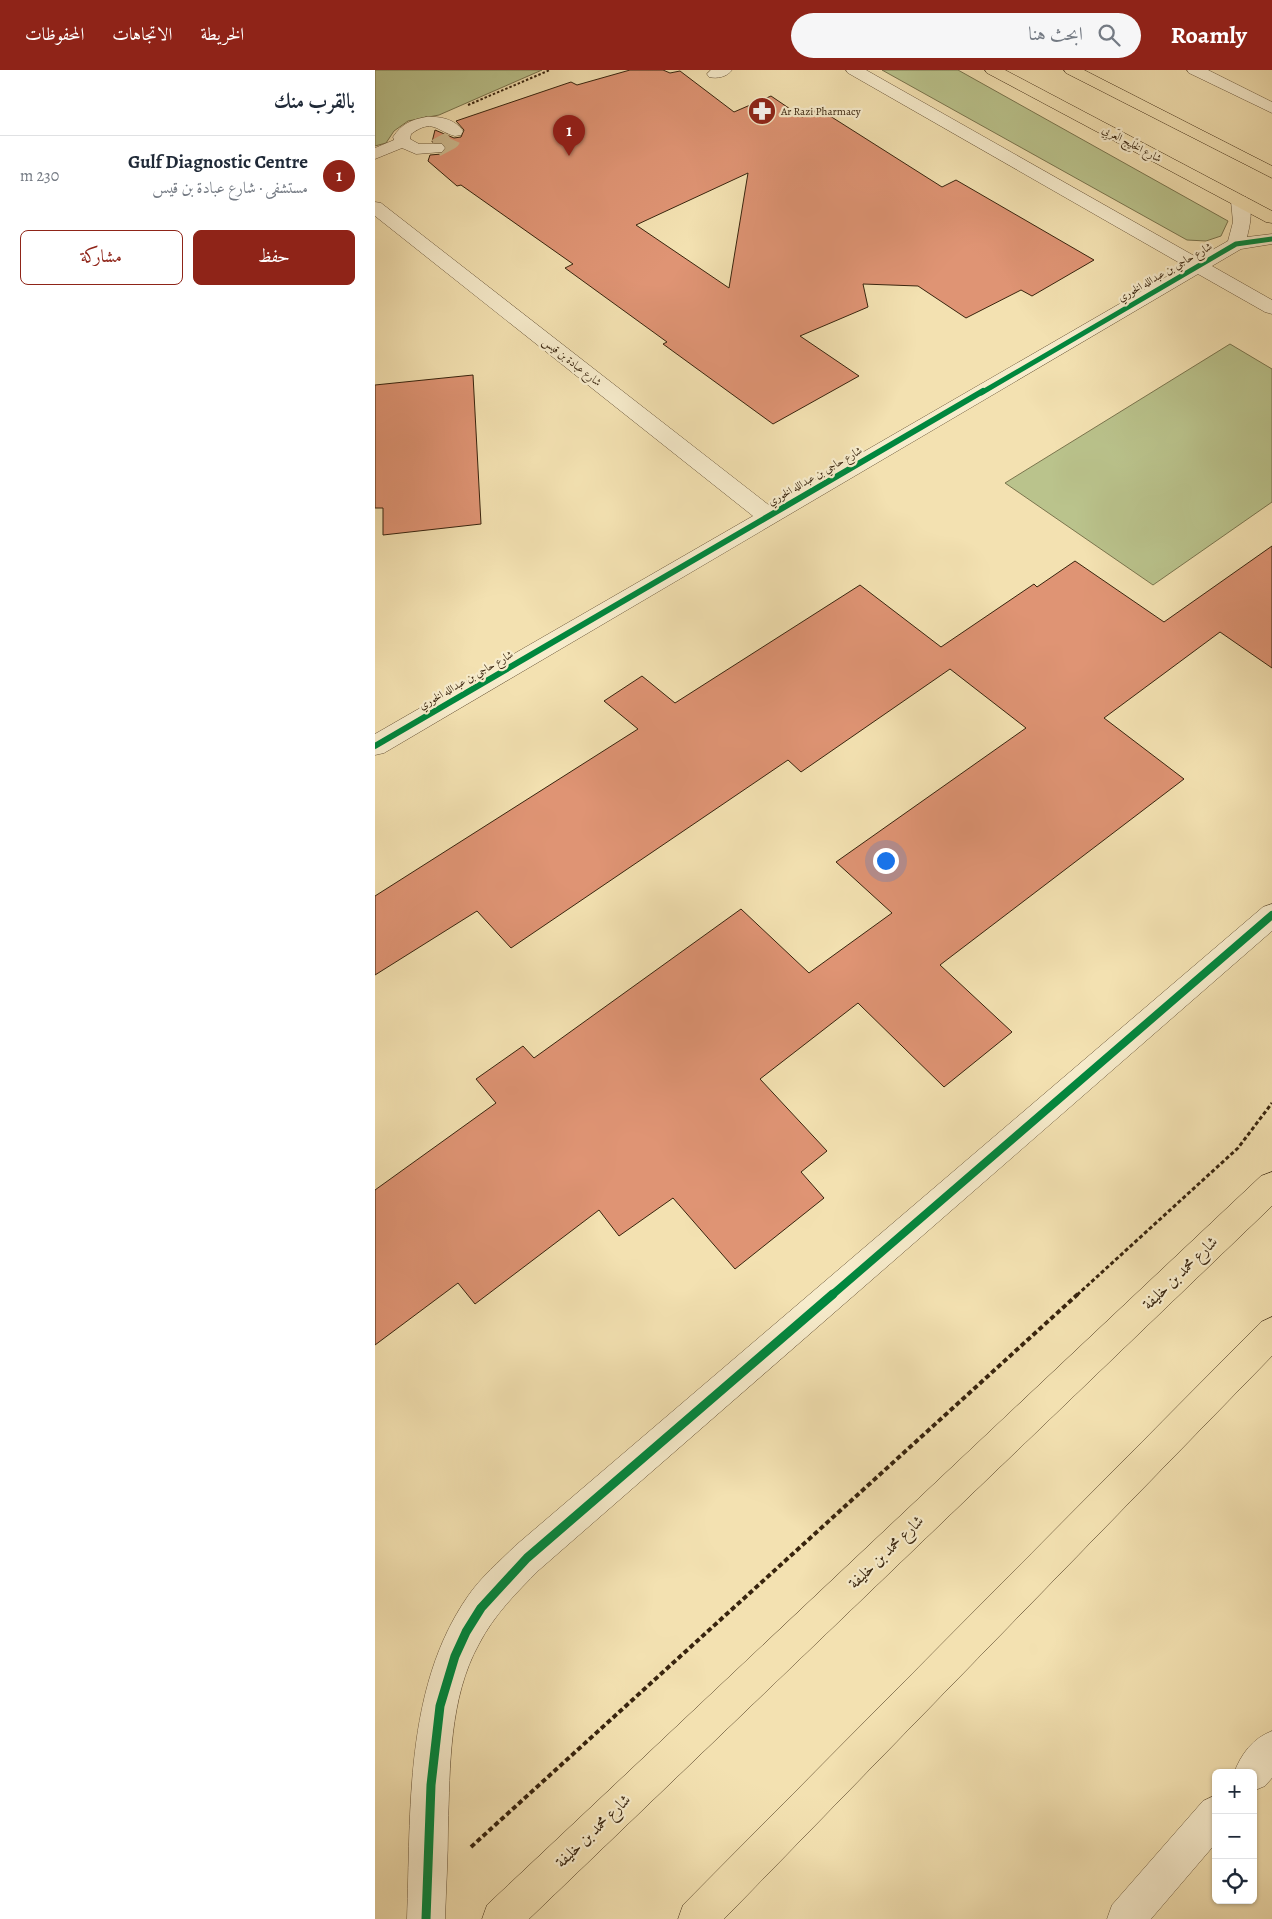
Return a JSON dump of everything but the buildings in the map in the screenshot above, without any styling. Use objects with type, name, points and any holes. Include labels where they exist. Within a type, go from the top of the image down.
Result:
[{"type":"main road","name":"شارع الخَلِيج العَربِي","points":[[993,70],[1272,218]]},
{"type":"main road","points":[[1072,70],[1272,173]]},
{"type":"main road","name":"شارع محمد بن خليفة","points":[[501,1919],[1272,1186]]},
{"type":"main road","points":[[712,1911],[1272,1333]]},
{"type":"street","points":[[855,70],[1272,308]]},
{"type":"street","points":[[1195,70],[1272,108]]},
{"type":"street","points":[[436,148],[415,149],[403,142],[401,137],[409,127],[417,124],[437,122],[445,124],[455,131]]},
{"type":"street","points":[[375,154],[403,142]]},
{"type":"street","points":[[1236,244],[1242,222],[1240,201]]},
{"type":"street","name":"شارع عبادة بن قيس","points":[[375,207],[768,516]]},
{"type":"street","name":"شارع حاجي بن عبدالله الخوري","points":[[375,746],[1236,244],[1272,239]]},
{"type":"street","points":[[426,1919],[433,1746],[439,1710],[448,1673],[463,1640],[481,1609],[503,1582],[527,1558],[1272,915]]},
{"type":"street","points":[[1255,1769],[1272,1749]]},
{"type":"street","points":[[1126,1919],[1212,1819]]},
{"type":"path","points":[[437,122],[450,113],[550,70]]},
{"type":"path","points":[[427,1887],[1238,1148],[1272,1103]]},
{"type":"green space","points":[[375,70],[542,70],[439,115],[408,121],[394,131],[386,143],[375,146]]},
{"type":"green space","points":[[882,70],[958,70],[1228,221],[1221,236],[1206,241],[1187,240]]},
{"type":"green space","points":[[1230,344],[1272,369],[1272,502],[1153,585],[1005,483]]},
{"type":"tunnel","points":[[436,148],[451,140],[455,131]]},
{"type":"cycle path","points":[[375,746],[1236,244],[1272,239]]},
{"type":"cycle path","points":[[426,1919],[431,1785],[440,1706],[446,1681],[466,1632],[492,1594],[527,1558],[1272,915]]},
{"type":"place","name":"Ar Razi Pharmacy","points":[[762,111]]},
{"type":"place","name":"Gulf Diagnostic Centre","points":[[569,156]]}]
